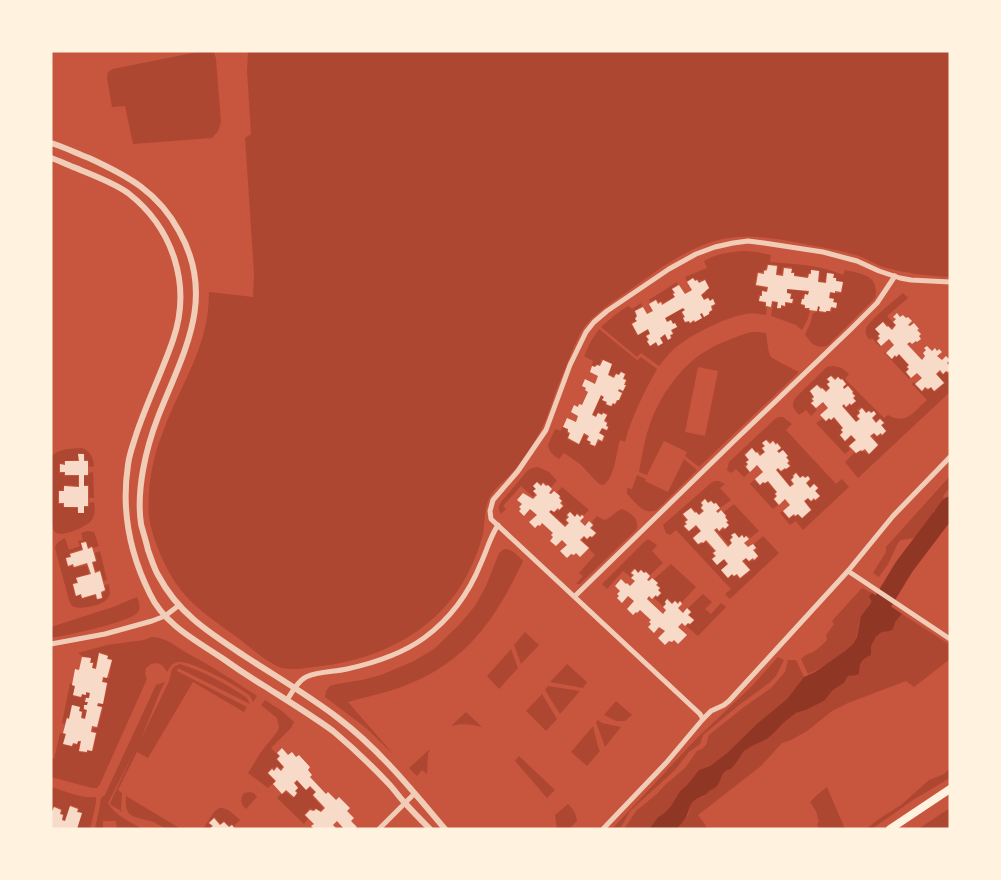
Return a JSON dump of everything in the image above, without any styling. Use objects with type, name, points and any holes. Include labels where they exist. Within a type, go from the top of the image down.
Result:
[{"type":"main road","points":[[890,829],[950,789]]},
{"type":"main road","points":[[899,829],[950,794]]},
{"type":"street","points":[[51,143],[68,148],[135,181],[151,195],[175,222],[186,242],[193,261],[196,283],[193,321],[180,365],[157,418],[142,477],[141,522],[156,573],[178,606],[209,632],[316,701],[352,729],[376,752],[445,829]]},
{"type":"street","points":[[51,158],[107,181],[127,193],[144,208],[160,227],[172,249],[178,271],[181,296],[176,331],[140,425],[128,462],[126,482],[128,536],[133,554],[150,594],[165,616],[177,628],[288,700],[351,747],[388,783],[404,803],[430,829]]},
{"type":"street","points":[[703,718],[491,518],[490,511],[493,500],[518,471],[546,430],[570,365],[586,332],[607,311],[669,269],[696,254],[733,243],[748,241],[823,252],[857,261],[879,271],[911,280],[950,282]]},
{"type":"street","points":[[575,596],[851,330],[877,303],[896,276]]},
{"type":"street","points":[[603,829],[666,763],[703,718],[729,701],[848,571],[893,516],[950,457]]},
{"type":"street","points":[[288,700],[304,678],[392,656],[432,632],[450,614],[469,590],[482,563],[489,540],[498,525]]},
{"type":"street","points":[[848,571],[950,639]]},
{"type":"street","points":[[51,644],[152,622],[165,616],[178,606]]},
{"type":"street","points":[[379,829],[414,794]]},
{"type":"shaded area","points":[[202,51],[214,52],[216,59],[221,122],[218,131],[212,138],[133,144],[125,106],[112,107],[107,78],[108,72],[113,69]]},
{"type":"shaded area","points":[[248,51],[950,51],[950,277],[900,271],[883,267],[859,256],[844,252],[759,237],[721,239],[676,258],[610,303],[585,326],[574,347],[540,432],[528,452],[495,490],[488,501],[484,530],[477,553],[469,572],[450,601],[419,630],[383,650],[363,657],[322,666],[297,669],[282,668],[265,659],[202,612],[184,594],[168,571],[161,556],[152,532],[149,517],[151,474],[156,453],[170,414],[199,348],[208,312],[209,292],[253,297],[254,273],[245,138],[251,134],[247,71]]},
{"type":"shaded area","points":[[745,251],[771,255],[770,262],[817,267],[843,275],[845,270],[863,275],[875,284],[875,298],[827,346],[817,346],[811,343],[805,334],[813,313],[817,312],[818,307],[819,312],[826,313],[827,311],[831,312],[832,308],[837,309],[837,302],[834,302],[834,298],[830,298],[831,293],[842,293],[843,282],[837,281],[834,274],[827,272],[825,282],[819,281],[820,271],[811,269],[807,277],[795,275],[795,272],[792,272],[792,267],[783,267],[782,274],[777,274],[778,265],[767,264],[763,272],[757,272],[755,286],[767,288],[766,291],[762,290],[758,301],[765,303],[765,307],[767,307],[766,315],[746,314],[709,327],[675,348],[659,366],[641,353],[637,357],[601,327],[628,306],[632,309],[641,303],[642,306],[634,311],[636,321],[631,323],[637,335],[648,330],[650,333],[646,336],[648,340],[646,341],[650,346],[656,343],[658,346],[663,343],[661,338],[665,335],[668,340],[672,338],[671,335],[674,333],[672,330],[678,327],[671,320],[667,322],[666,318],[683,308],[684,310],[681,312],[685,323],[689,322],[690,324],[702,318],[700,314],[702,313],[704,317],[710,314],[713,310],[712,307],[716,304],[713,298],[710,300],[708,297],[704,299],[702,295],[710,288],[705,279],[699,281],[693,278],[687,281],[685,277],[707,268],[704,261],[709,258],[724,253]]},
{"type":"shaded area","points":[[677,282],[678,284],[672,288],[674,297],[663,303],[661,301],[658,302],[656,299],[650,302],[649,300]]},
{"type":"shaded area","points":[[788,289],[808,292],[808,294],[804,294],[800,304],[810,311],[802,330],[796,325],[771,316],[773,302],[777,303],[777,309],[781,309],[782,306],[786,307],[786,303],[793,304],[792,293],[787,293]]},
{"type":"shaded area","points":[[903,293],[908,298],[887,316],[895,325],[891,328],[883,321],[875,329],[879,334],[876,341],[880,347],[872,338],[870,340],[868,338],[866,329],[876,316]]},
{"type":"shaded area","points":[[599,329],[637,360],[641,357],[657,369],[639,404],[625,442],[620,440],[613,471],[607,482],[603,485],[599,484],[580,464],[564,453],[559,459],[557,458],[550,451],[548,445],[555,429],[561,431],[562,427],[569,434],[567,439],[579,445],[584,435],[587,436],[586,440],[590,442],[589,444],[595,447],[599,441],[603,442],[605,436],[600,433],[602,429],[607,431],[609,426],[605,420],[608,414],[598,412],[596,416],[593,414],[601,396],[606,405],[612,407],[613,404],[615,405],[619,401],[623,393],[619,390],[623,392],[627,380],[624,378],[626,374],[621,371],[613,376],[609,374],[612,364],[602,359],[599,365],[595,366],[592,365],[593,361],[584,356]]},
{"type":"shaded area","points":[[751,332],[766,333],[771,357],[799,372],[699,467],[685,456],[687,452],[664,441],[647,475],[639,472],[651,421],[668,388],[689,364],[707,350]],"holes":[[[698,367],[718,371],[705,436],[685,432]]]},
{"type":"shaded area","points":[[884,352],[891,359],[899,355],[908,365],[906,367],[908,369],[905,372],[909,379]]},
{"type":"shaded area","points":[[827,367],[842,368],[849,374],[845,379],[884,418],[888,415],[900,419],[910,416],[927,400],[912,384],[914,382],[922,392],[925,389],[931,388],[935,392],[945,383],[937,374],[940,372],[943,375],[946,372],[950,376],[950,392],[858,478],[845,462],[854,453],[856,454],[860,451],[864,451],[869,455],[879,445],[872,436],[874,434],[877,437],[882,436],[887,431],[882,426],[885,423],[880,418],[876,421],[873,418],[877,414],[869,410],[867,412],[861,407],[857,410],[859,413],[856,415],[858,419],[856,421],[843,406],[846,408],[856,401],[854,391],[848,385],[843,387],[847,384],[842,378],[838,376],[835,378],[831,375],[826,379],[829,382],[826,384],[829,388],[826,390],[817,384],[809,391],[813,396],[810,403],[817,410],[811,416],[806,410],[799,415],[793,406],[797,396]]},
{"type":"shaded area","points":[[779,417],[783,417],[792,424],[786,430],[836,484],[842,479],[849,487],[803,530],[796,521],[790,525],[780,513],[782,511],[789,519],[798,515],[802,519],[812,510],[805,501],[808,499],[811,502],[816,501],[820,497],[816,491],[819,488],[814,483],[810,487],[807,483],[811,480],[808,476],[803,475],[800,477],[796,472],[792,475],[790,486],[777,470],[781,472],[791,466],[788,456],[783,450],[778,451],[782,448],[778,443],[773,440],[770,442],[767,439],[762,443],[764,446],[761,448],[764,452],[761,454],[752,447],[744,454],[748,460],[744,466],[749,472],[744,477],[736,469],[731,473],[727,470],[729,462]]},
{"type":"shaded area","points":[[833,418],[842,428],[840,430],[842,432],[839,435],[845,442],[852,436],[855,440],[848,446],[850,450],[845,454],[816,423],[822,419],[826,422]]},
{"type":"shaded area","points":[[82,448],[91,455],[94,466],[89,467],[88,460],[85,460],[84,454],[78,453],[78,460],[64,461],[64,463],[59,464],[59,473],[64,473],[64,476],[78,476],[78,486],[64,485],[63,490],[58,491],[58,504],[63,504],[63,507],[77,508],[78,513],[84,513],[84,507],[89,507],[89,503],[94,502],[94,515],[91,521],[84,526],[68,533],[58,533],[53,528],[52,520],[51,457],[61,450]]},
{"type":"shaded area","points":[[684,459],[697,470],[657,510],[644,510],[627,494],[627,488],[632,489],[637,475],[668,492]]},
{"type":"shaded area","points":[[538,467],[549,472],[557,481],[551,487],[543,482],[541,484],[537,482],[533,486],[535,494],[533,497],[521,486],[503,506],[506,509],[501,514],[499,505],[501,502],[528,470]]},
{"type":"shaded area","points":[[93,472],[94,498],[89,498],[89,485],[84,485],[84,476],[88,476],[89,473]]},
{"type":"shaded area","points":[[950,476],[950,489],[944,494],[944,505],[940,511],[934,510],[932,522],[927,530],[911,539],[901,540],[879,577],[873,573],[886,552],[886,547]]},
{"type":"shaded area","points":[[754,480],[760,486],[767,482],[776,492],[774,494],[776,496],[773,499],[778,505],[773,509],[750,484]]},
{"type":"shaded area","points":[[715,481],[725,484],[720,488],[731,500],[720,508],[716,502],[714,503],[711,500],[708,502],[705,498],[700,502],[702,511],[699,514],[691,507],[682,514],[686,520],[683,526],[688,532],[696,527],[700,531],[692,538],[698,545],[706,542],[714,551],[712,553],[714,556],[711,559],[717,565],[724,560],[727,564],[721,570],[727,578],[731,575],[734,577],[736,575],[740,579],[751,570],[744,561],[746,559],[749,562],[754,561],[759,557],[755,551],[757,548],[754,544],[763,536],[779,553],[730,599],[725,594],[731,589],[676,530],[670,535],[666,533],[663,525]]},
{"type":"shaded area","points":[[562,487],[589,510],[584,515],[577,513],[575,516],[570,511],[566,515],[565,520],[567,523],[565,525],[550,512],[551,510],[554,513],[559,511],[564,506],[557,492]]},
{"type":"shaded area","points":[[734,504],[759,531],[750,538],[747,535],[744,537],[742,534],[739,537],[734,532],[729,540],[731,543],[729,545],[716,529],[719,532],[729,526],[727,523],[729,521],[724,512]]},
{"type":"shaded area","points":[[622,509],[634,516],[637,522],[637,529],[580,584],[576,584],[583,576],[579,573],[595,555],[582,540],[584,537],[587,540],[590,537],[592,538],[597,533],[592,528],[594,525],[592,522],[597,516],[604,520]]},
{"type":"shaded area","points":[[94,532],[99,546],[88,547],[86,541],[81,542],[82,549],[69,553],[70,556],[65,558],[68,567],[72,566],[74,568],[87,565],[89,574],[76,577],[77,582],[72,584],[75,596],[80,595],[82,599],[95,595],[97,600],[103,598],[102,593],[106,591],[105,585],[109,584],[110,594],[102,603],[89,607],[75,607],[72,606],[69,600],[55,548],[57,543],[65,538],[69,550],[80,546],[78,541],[83,540],[81,533]]},
{"type":"shaded area","points":[[648,539],[657,545],[652,551],[663,563],[650,575],[641,569],[638,572],[634,568],[630,573],[631,577],[623,571],[607,589],[602,584]]},
{"type":"shaded area","points":[[504,549],[512,551],[523,561],[503,600],[479,634],[465,648],[449,662],[411,683],[348,702],[394,755],[366,728],[325,697],[326,691],[330,686],[381,675],[414,661],[434,649],[459,625],[475,606],[486,586],[499,553]]},
{"type":"shaded area","points":[[100,551],[107,580],[104,581],[100,570],[96,571],[93,563],[97,561],[95,553]]},
{"type":"shaded area","points":[[671,564],[696,587],[682,602],[675,600],[672,603],[668,598],[663,606],[654,598],[662,593],[659,590],[661,588],[654,579]]},
{"type":"shaded area","points":[[862,588],[872,593],[869,596],[873,601],[861,619],[853,644],[832,660],[808,674],[801,659],[815,651],[827,640],[826,635],[834,624],[832,621]]},
{"type":"shaded area","points":[[872,593],[902,614],[895,622],[893,629],[882,632],[876,637],[871,646],[871,655],[861,662],[859,674],[848,676],[844,683],[833,690],[824,701],[796,713],[767,739],[744,751],[731,769],[723,773],[717,786],[692,803],[686,817],[677,829],[649,829],[658,817],[671,806],[680,791],[699,770],[710,766],[727,753],[759,722],[787,699],[804,677],[815,672],[853,644],[857,637],[861,616],[872,602],[869,596]]},
{"type":"shaded area","points":[[703,594],[712,602],[705,609],[711,614],[721,603],[726,607],[698,636],[686,626],[695,620],[689,615],[692,612],[688,608]]},
{"type":"shaded area","points":[[137,597],[139,603],[138,612],[132,616],[97,628],[51,638],[51,627],[113,607]]},
{"type":"shaded area","points":[[902,614],[950,645],[950,659],[914,687],[906,681],[832,711],[807,731],[782,743],[761,766],[698,815],[708,829],[677,829],[688,815],[694,800],[703,797],[719,782],[724,772],[727,769],[731,769],[744,751],[767,739],[796,713],[824,701],[833,690],[844,683],[848,676],[859,671],[875,640]]},
{"type":"shaded area","points":[[525,632],[539,645],[521,664],[514,645]]},
{"type":"shaded area","points":[[157,637],[171,643],[257,696],[253,702],[249,695],[235,686],[214,674],[184,662],[176,663],[167,672],[158,663],[151,664],[146,668],[145,674],[147,679],[97,788],[51,777],[51,758],[54,759],[60,733],[65,734],[63,744],[72,747],[73,744],[77,745],[80,742],[79,752],[87,753],[88,751],[93,751],[97,732],[92,731],[93,728],[98,728],[103,707],[98,706],[103,704],[108,683],[103,681],[104,678],[109,678],[112,659],[108,658],[108,655],[99,652],[95,668],[93,668],[94,662],[91,662],[91,658],[78,653],[107,645],[144,640]]},
{"type":"shaded area","points":[[511,649],[518,668],[499,689],[487,676]]},
{"type":"shaded area","points":[[778,657],[784,660],[776,676],[703,735],[700,744],[689,752],[675,770],[630,811],[620,829],[612,829],[697,738],[752,686]]},
{"type":"shaded area","points":[[788,660],[796,660],[804,677],[787,699],[759,722],[727,753],[710,766],[699,770],[680,791],[671,806],[658,817],[649,829],[624,829],[636,811],[685,768],[697,751],[706,745],[709,735],[771,688],[785,672]]},
{"type":"shaded area","points":[[180,664],[223,683],[247,698],[250,704],[178,668],[177,671],[247,707],[244,712],[193,682],[148,758],[137,752],[118,790],[122,793],[121,809],[123,812],[110,803],[134,752],[108,803],[119,815],[142,829],[117,829],[116,821],[103,821],[103,829],[95,829],[101,798],[105,795],[156,685],[165,682],[140,741],[169,681],[172,669]]},
{"type":"shaded area","points":[[567,664],[587,682],[583,688],[550,682]]},
{"type":"shaded area","points":[[70,683],[75,687],[73,696],[81,698],[82,695],[89,693],[89,698],[85,697],[84,701],[87,702],[83,710],[86,710],[85,718],[82,717],[83,711],[80,711],[80,707],[72,705],[69,718],[66,718],[65,724],[62,723]]},
{"type":"shaded area","points":[[548,686],[580,691],[560,714],[545,690]]},
{"type":"shaded area","points":[[542,694],[557,719],[546,731],[526,711]]},
{"type":"shaded area","points":[[265,700],[282,711],[294,722],[291,728],[271,748],[279,756],[276,759],[283,767],[280,769],[277,766],[274,769],[272,767],[267,773],[275,781],[268,788],[248,773],[279,728],[277,718],[261,705]]},
{"type":"shaded area","points":[[616,701],[632,715],[625,721],[616,721],[604,715]]},
{"type":"shaded area","points":[[466,712],[482,727],[466,724],[451,726]]},
{"type":"shaded area","points":[[598,720],[602,723],[621,727],[605,747],[596,722]]},
{"type":"shaded area","points":[[593,726],[600,751],[587,766],[571,752]]},
{"type":"shaded area","points":[[430,749],[427,774],[422,770],[417,776],[409,768]]},
{"type":"shaded area","points":[[519,756],[555,790],[547,798],[515,761]]},
{"type":"shaded area","points":[[950,768],[950,778],[913,800],[872,829],[866,829],[901,805],[929,780],[944,774]]},
{"type":"shaded area","points":[[297,781],[306,790],[310,788],[315,792],[312,796],[323,808],[320,811],[316,808],[313,810],[310,808],[304,815],[308,819],[304,824],[277,798],[286,792],[293,798],[298,793],[296,790],[299,787],[295,783]]},
{"type":"shaded area","points":[[51,787],[79,796],[96,797],[90,829],[77,829],[82,813],[78,811],[79,808],[70,805],[65,821],[62,820],[64,815],[61,814],[62,809],[54,806],[51,812]]},
{"type":"shaded area","points":[[827,787],[845,829],[819,829],[816,811],[810,802]]},
{"type":"shaded area","points":[[244,793],[254,793],[257,797],[246,809],[241,799]]},
{"type":"shaded area","points":[[126,796],[181,829],[167,829],[154,822],[131,815],[128,813]]},
{"type":"shaded area","points":[[568,804],[574,811],[577,821],[569,829],[557,829],[555,815]]},
{"type":"shaded area","points":[[219,808],[228,810],[240,820],[234,826],[232,824],[229,826],[224,821],[220,824],[215,817],[208,822],[211,826],[209,829],[203,829],[214,812]]},
{"type":"shaded area","points":[[950,808],[950,829],[918,829]]},
{"type":"building","points":[[768,265],[777,266],[776,275],[783,276],[784,268],[792,269],[791,273],[794,273],[794,276],[808,278],[811,270],[819,271],[818,282],[826,283],[827,273],[834,274],[833,278],[836,278],[836,281],[843,282],[841,292],[830,292],[829,298],[834,299],[833,302],[837,303],[836,308],[831,307],[830,311],[826,312],[819,311],[820,307],[818,306],[817,311],[809,310],[810,308],[805,308],[805,305],[801,304],[805,294],[808,295],[809,291],[787,289],[787,293],[791,294],[790,299],[793,299],[792,303],[785,302],[785,306],[781,305],[781,308],[777,308],[778,302],[772,301],[771,307],[766,306],[766,302],[759,301],[762,291],[767,292],[768,287],[756,285],[758,273],[764,274]]},
{"type":"building","points":[[693,278],[699,283],[705,280],[709,288],[701,295],[704,300],[708,298],[710,301],[713,299],[715,304],[711,306],[712,310],[704,317],[702,313],[700,314],[702,318],[690,323],[689,321],[685,322],[683,318],[685,317],[682,312],[685,310],[683,308],[665,318],[667,322],[671,320],[673,324],[675,323],[677,327],[671,330],[673,334],[670,335],[671,338],[668,340],[665,334],[660,338],[663,343],[658,346],[656,342],[650,346],[646,336],[650,334],[648,329],[638,335],[632,324],[637,321],[635,319],[637,316],[635,311],[643,307],[647,314],[653,311],[649,304],[656,300],[658,304],[661,302],[662,305],[675,297],[672,289],[679,285],[685,294],[692,290],[687,282]]},
{"type":"building","points":[[897,313],[900,317],[903,315],[912,321],[908,325],[910,326],[914,323],[919,329],[917,330],[921,334],[919,336],[921,339],[912,344],[910,342],[907,344],[922,360],[925,356],[923,353],[926,350],[924,348],[927,346],[932,351],[935,348],[937,351],[939,349],[942,352],[937,356],[942,360],[946,356],[950,360],[947,363],[950,366],[950,371],[946,371],[943,374],[940,370],[936,374],[944,383],[934,391],[931,387],[928,389],[925,387],[922,391],[915,384],[922,378],[917,373],[911,378],[906,372],[909,369],[907,367],[909,365],[899,354],[896,357],[895,355],[892,359],[886,353],[894,345],[889,339],[881,346],[877,341],[880,338],[878,336],[880,334],[875,329],[883,322],[892,330],[896,325],[893,322],[896,319],[893,317]]},
{"type":"building","points":[[603,360],[612,364],[608,375],[614,378],[616,374],[619,375],[621,372],[625,374],[623,379],[626,380],[624,385],[626,385],[623,391],[619,389],[618,391],[622,393],[619,400],[611,406],[602,400],[604,397],[601,395],[592,415],[596,417],[598,413],[602,415],[603,413],[607,415],[604,421],[607,423],[607,430],[602,428],[599,433],[604,436],[602,441],[598,439],[595,446],[590,444],[591,442],[587,440],[589,436],[584,433],[579,444],[568,438],[570,433],[568,429],[563,427],[567,418],[576,422],[578,416],[571,412],[574,405],[578,407],[579,404],[582,405],[588,392],[582,386],[585,379],[595,384],[598,376],[590,372],[592,366],[600,366]]},
{"type":"building","points":[[831,376],[835,380],[838,377],[842,379],[846,384],[843,387],[844,389],[848,386],[853,392],[855,396],[853,398],[856,401],[846,407],[844,404],[842,406],[856,422],[860,419],[857,416],[862,408],[866,413],[874,411],[876,414],[872,418],[876,423],[880,419],[884,423],[881,425],[886,431],[882,435],[881,433],[877,436],[874,433],[870,436],[878,445],[869,454],[865,449],[856,453],[849,446],[856,440],[851,435],[845,441],[840,435],[843,432],[841,430],[843,428],[834,417],[826,421],[820,415],[828,408],[823,402],[816,408],[811,403],[814,401],[812,399],[814,397],[810,391],[817,385],[826,392],[830,388],[827,384],[830,382],[827,379]]},
{"type":"building","points":[[766,440],[770,444],[773,441],[776,445],[777,443],[781,448],[777,451],[779,453],[783,450],[788,456],[786,457],[789,461],[787,463],[790,466],[781,471],[778,468],[776,470],[790,487],[794,484],[791,480],[796,473],[800,478],[808,476],[810,479],[806,483],[810,488],[814,484],[818,488],[815,491],[820,496],[815,500],[814,498],[811,501],[808,498],[804,501],[811,510],[802,518],[798,514],[795,516],[794,514],[789,518],[783,511],[790,505],[785,499],[779,505],[774,499],[777,496],[775,494],[777,492],[768,481],[760,485],[755,479],[763,472],[757,465],[750,472],[746,467],[748,464],[746,462],[749,460],[745,455],[752,448],[760,456],[765,452],[762,448],[765,446],[762,443]]},
{"type":"building","points":[[78,454],[84,454],[84,461],[88,461],[88,475],[84,475],[84,486],[88,486],[88,506],[84,506],[84,513],[78,513],[78,507],[64,507],[64,503],[59,503],[59,491],[64,491],[64,486],[79,487],[79,475],[65,475],[65,472],[60,472],[60,464],[65,465],[65,461],[79,461]]},
{"type":"building","points":[[537,482],[541,486],[543,483],[546,486],[548,485],[552,489],[549,493],[551,494],[554,491],[560,496],[559,498],[562,501],[560,503],[563,506],[559,510],[558,508],[554,512],[551,510],[549,512],[565,527],[569,523],[566,520],[570,512],[575,517],[577,514],[580,517],[582,515],[584,517],[580,521],[585,526],[589,521],[593,525],[590,528],[596,533],[587,539],[584,536],[580,540],[589,548],[580,557],[576,553],[574,555],[571,554],[567,558],[560,551],[567,545],[562,540],[556,546],[550,541],[553,533],[542,523],[535,528],[529,522],[537,515],[530,509],[524,516],[519,511],[521,509],[519,507],[522,504],[517,500],[523,493],[533,499],[537,495],[533,491],[536,489],[533,486]]},
{"type":"building","points":[[705,499],[708,503],[711,501],[714,504],[716,503],[720,508],[716,511],[718,513],[721,510],[726,516],[728,521],[726,522],[729,525],[719,531],[717,528],[714,530],[728,547],[732,543],[730,540],[733,537],[731,535],[735,533],[739,538],[742,535],[744,538],[746,536],[749,539],[744,543],[748,547],[753,544],[756,548],[753,550],[758,556],[754,560],[753,558],[749,561],[746,558],[742,561],[750,570],[740,578],[737,574],[734,576],[732,574],[728,578],[721,570],[728,564],[724,559],[717,565],[712,559],[716,556],[713,553],[716,551],[706,540],[698,544],[693,538],[701,531],[696,525],[689,531],[684,526],[688,520],[683,514],[691,508],[699,515],[704,511],[701,508],[703,505],[701,503]]},
{"type":"building","points":[[86,542],[88,549],[92,547],[96,561],[92,562],[95,573],[100,571],[105,590],[101,592],[102,598],[97,599],[96,594],[82,598],[81,594],[76,596],[73,584],[78,583],[76,578],[91,574],[87,563],[74,567],[73,564],[68,566],[66,558],[71,557],[70,554],[83,550],[81,543]]},
{"type":"building","points":[[635,569],[638,573],[641,570],[644,573],[646,572],[650,576],[647,580],[649,581],[652,578],[658,583],[656,585],[660,588],[658,590],[661,593],[657,597],[656,595],[652,599],[649,596],[647,599],[663,614],[666,610],[663,607],[667,599],[672,604],[675,601],[678,604],[680,601],[682,604],[678,608],[683,613],[687,608],[691,612],[688,615],[694,620],[685,626],[682,623],[678,627],[687,635],[678,644],[674,640],[672,642],[669,641],[665,645],[658,638],[665,631],[659,627],[654,633],[648,627],[651,624],[649,622],[651,620],[640,610],[633,615],[627,609],[634,601],[628,596],[622,603],[617,598],[619,596],[617,594],[620,591],[615,586],[621,579],[630,586],[635,581],[631,578],[634,575],[631,573]]},
{"type":"building","points":[[99,653],[108,656],[107,659],[112,660],[107,678],[103,677],[102,682],[107,683],[103,704],[98,703],[97,706],[102,707],[97,727],[92,726],[91,732],[96,733],[92,751],[79,751],[81,741],[78,741],[77,744],[73,743],[72,746],[63,744],[66,734],[63,733],[72,705],[80,707],[79,711],[82,712],[81,718],[85,719],[87,710],[84,709],[84,705],[87,705],[88,702],[85,702],[86,698],[89,698],[90,693],[86,692],[86,695],[82,694],[81,697],[73,695],[75,686],[72,685],[75,669],[79,670],[82,657],[91,658],[92,668],[96,669]]},
{"type":"building","points":[[282,748],[288,755],[292,752],[296,757],[299,755],[310,767],[308,770],[312,775],[310,777],[326,794],[328,792],[336,800],[339,797],[350,808],[347,811],[354,818],[351,821],[357,827],[355,829],[344,829],[337,821],[333,825],[336,829],[314,829],[311,826],[314,824],[305,815],[310,810],[314,811],[316,809],[321,812],[325,808],[313,795],[316,792],[310,786],[306,790],[297,780],[294,783],[298,788],[295,791],[297,793],[294,797],[286,790],[282,794],[273,784],[276,781],[268,773],[272,769],[274,771],[277,767],[281,771],[284,767],[277,759],[280,756],[277,753]]},
{"type":"building","points":[[70,806],[78,809],[77,812],[82,813],[77,829],[51,829],[51,814],[54,807],[61,810],[62,820],[65,821]]},
{"type":"building","points":[[214,818],[220,825],[224,822],[229,827],[232,825],[235,829],[209,829],[213,826],[209,823]]},
{"type":"waterway","points":[[870,623],[904,567],[950,506]]}]
